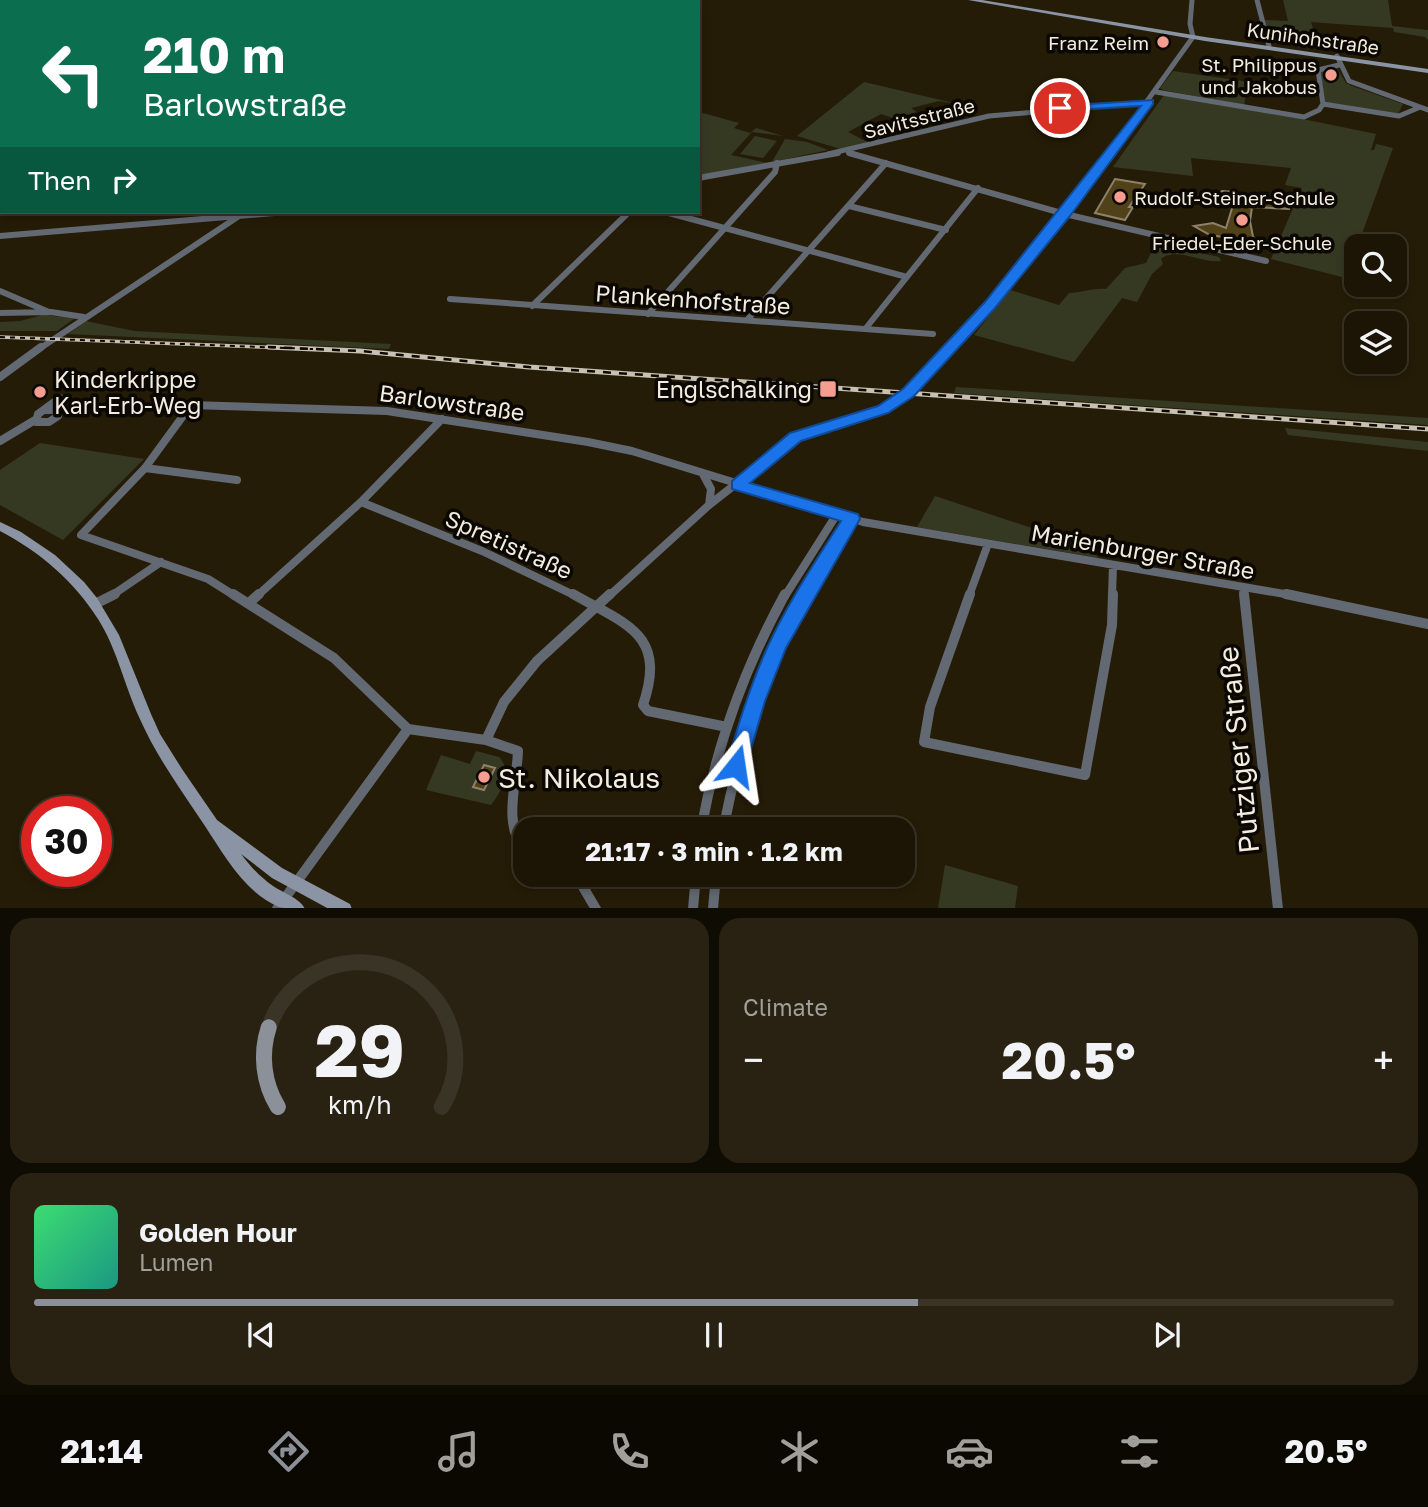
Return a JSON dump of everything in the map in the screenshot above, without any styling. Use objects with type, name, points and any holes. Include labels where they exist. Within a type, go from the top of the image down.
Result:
[{"type":"street","name":"Kunihohstraße","points":[[971,0],[1193,37],[1428,71]]},
{"type":"street","points":[[486,740],[519,681],[709,505],[796,437],[877,412],[909,393],[990,305],[1065,214],[1149,102],[1193,37],[1190,24],[1192,0]]},
{"type":"street","points":[[1257,0],[1269,46]]},
{"type":"street","points":[[1337,56],[1349,81],[1428,110]]},
{"type":"street","points":[[1156,92],[1304,117],[1319,110],[1323,104],[1318,69],[1339,65]]},
{"type":"street","name":"Savitsstraße","points":[[700,178],[842,151],[989,116],[1149,102]]},
{"type":"street","points":[[1323,104],[1399,116],[1418,108]]},
{"type":"street","points":[[842,151],[1065,214],[1266,261]]},
{"type":"street","points":[[648,314],[775,172],[776,163]]},
{"type":"street","points":[[747,320],[886,163]]},
{"type":"street","points":[[866,328],[978,188]]},
{"type":"street","points":[[849,206],[946,230]]},
{"type":"street","points":[[0,236],[232,214]]},
{"type":"street","points":[[0,377],[84,317],[241,214]]},
{"type":"street","points":[[531,306],[627,214]]},
{"type":"street","points":[[674,214],[907,277]]},
{"type":"street","points":[[0,291],[51,313]]},
{"type":"street","name":"Plankenhofstraße","points":[[450,299],[933,334]]},
{"type":"street","points":[[0,313],[51,313],[84,317]]},
{"type":"street","points":[[0,441],[35,420],[60,398]]},
{"type":"street","name":"Barlowstraße","points":[[145,468],[191,405],[340,407],[442,419],[609,446],[852,519]]},
{"type":"street","points":[[35,420],[45,423],[58,416],[56,410],[45,410]]},
{"type":"street","points":[[249,603],[361,502],[442,419]]},
{"type":"street","points":[[237,480],[145,468],[81,535],[208,579],[249,603],[334,658],[408,729],[486,740],[518,751],[512,802],[513,817]]},
{"type":"street","points":[[704,474],[713,494],[709,505]]},
{"type":"street","name":"Spretistraße","points":[[361,502],[544,576],[624,624],[645,643],[653,666],[643,705],[648,711],[727,727]]},
{"type":"street","points":[[705,817],[727,727],[759,642],[779,601],[837,514]]},
{"type":"street","points":[[726,817],[749,722],[777,648],[812,582],[852,519]]},
{"type":"street","name":"Marienburger Straße","points":[[852,519],[1243,587],[1428,624]]},
{"type":"street","points":[[0,526],[52,559],[95,604],[113,633],[150,726],[169,762],[235,862],[279,905],[298,908]]},
{"type":"street","points":[[988,544],[930,707],[924,731],[925,742],[1085,775],[1112,625],[1113,565]]},
{"type":"street","points":[[95,604],[121,591],[161,562]]},
{"type":"street","name":"Putziger Straße","points":[[1243,587],[1278,908]]},
{"type":"street","points":[[279,905],[391,756],[408,729]]},
{"type":"street","points":[[208,820],[295,885],[345,908]]},
{"type":"street","points":[[586,887],[596,908]]},
{"type":"street","points":[[693,908],[695,887]]},
{"type":"street","points":[[713,908],[715,887]]},
{"type":"green space","points":[[1283,0],[1388,0],[1392,26],[1428,30],[1428,40],[1425,37],[1394,32],[1393,28],[1311,22],[1320,50],[1271,43],[1263,20],[1288,21]]},
{"type":"green space","points":[[1337,68],[1346,83],[1403,104],[1398,114],[1325,103],[1320,70]]},
{"type":"green space","points":[[1173,71],[1249,82],[1244,105],[1163,90],[1160,88]]},
{"type":"green space","points":[[864,82],[958,104],[939,101],[911,108],[917,112],[893,118],[881,114],[848,132],[873,145],[844,150],[797,136]]},
{"type":"green space","points":[[1164,95],[1239,106],[1376,134],[1371,150],[1374,150],[1376,144],[1393,148],[1362,234],[1344,234],[1344,277],[1271,259],[1302,188],[1285,185],[1291,168],[1191,158],[1193,176],[1113,167]]},
{"type":"green space","points":[[703,113],[739,123],[734,128],[750,133],[756,128],[783,136],[752,132],[731,155],[767,163],[700,176],[700,116]]},
{"type":"green space","points":[[755,136],[777,141],[763,158],[740,154]]},
{"type":"green space","points":[[785,139],[807,142],[828,150],[772,162]]},
{"type":"green space","points":[[1161,244],[1219,257],[1221,261],[1174,254],[1161,259],[1163,264],[1152,274],[1137,302],[1122,298],[1074,362],[974,335],[1010,290],[1059,305],[1069,293],[1106,289],[1125,268],[1146,263],[1152,251]]},
{"type":"green space","points":[[42,315],[75,318],[57,331],[0,331],[0,322],[20,321]]},
{"type":"green space","points":[[86,321],[134,331],[391,344],[389,349],[68,334]]},
{"type":"green space","points":[[956,387],[1428,418],[1428,425],[954,393]]},
{"type":"green space","points":[[1285,428],[1428,442],[1428,451],[1288,435]]},
{"type":"green space","points":[[40,443],[144,459],[63,540],[0,505],[0,470]]},
{"type":"green space","points":[[935,496],[1086,546],[1099,558],[917,527]]},
{"type":"green space","points":[[476,751],[499,757],[505,769],[502,788],[491,805],[426,790],[441,755],[470,764]]},
{"type":"green space","points":[[945,865],[1018,886],[1015,908],[938,908]]},
{"type":"building","name":"Rudolf-Steiner-Schule","points":[[1115,179],[1145,184],[1129,207],[1133,207],[1125,220],[1095,213]]},
{"type":"building","name":"Friedel-Eder-Schule","points":[[1222,191],[1234,192],[1242,198],[1290,205],[1289,209],[1252,207],[1250,221],[1253,237],[1265,245],[1254,249],[1236,239],[1210,235],[1194,226],[1213,223],[1226,228],[1233,205],[1222,204],[1218,197]]},
{"type":"building","name":"St. Nikolaus","points":[[484,765],[495,768],[484,790],[473,787]]},
{"type":"railway","points":[[0,337],[313,349]]},
{"type":"railway","points":[[268,347],[360,351],[529,367],[1428,429]]},
{"type":"place","name":"Franz Reim","points":[[1163,42]]},
{"type":"place","name":"St. Philippus und Jakobus","points":[[1331,75]]},
{"type":"place","name":"Rudolf-Steiner-Schule","points":[[1120,197]]},
{"type":"place","name":"Friedel-Eder-Schule","points":[[1242,220]]},
{"type":"place","name":"Englschalking","points":[[828,389]]},
{"type":"place","name":"Kinderkrippe Karl-Erb-Weg","points":[[40,392]]},
{"type":"place","name":"St. Nikolaus","points":[[484,777]]},
{"type":"route","points":[[736,766],[755,701],[777,648],[812,582],[852,519],[737,485],[796,437],[883,410],[909,393],[990,305],[1065,214],[1149,102],[1060,108]]}]
